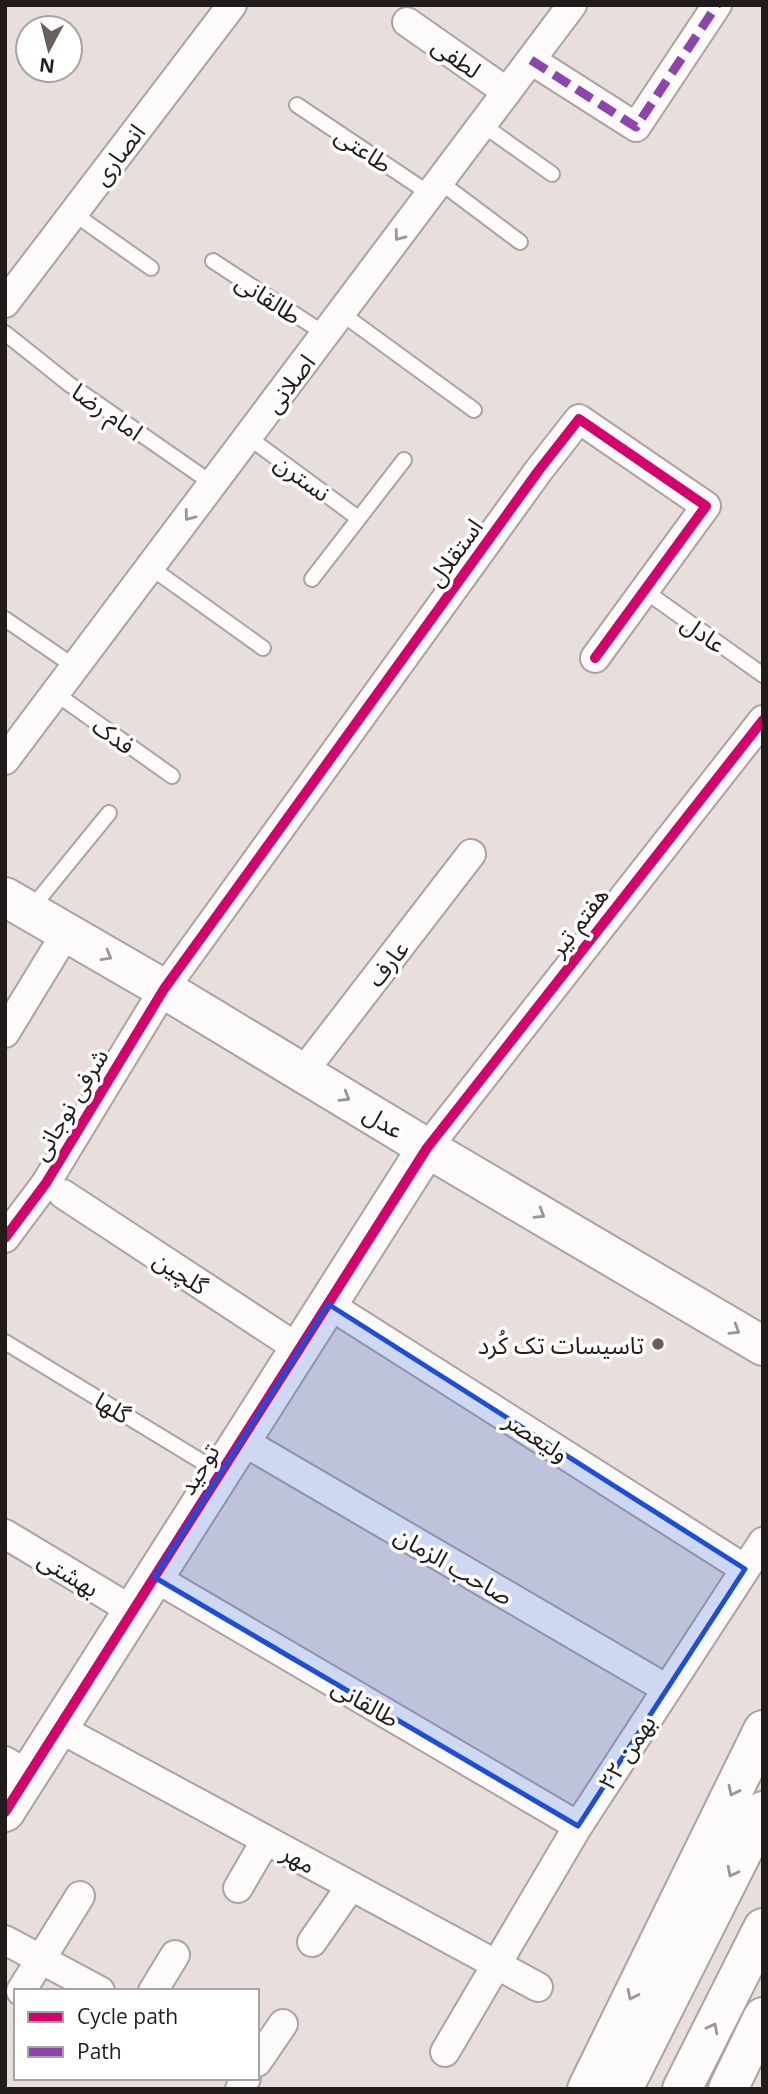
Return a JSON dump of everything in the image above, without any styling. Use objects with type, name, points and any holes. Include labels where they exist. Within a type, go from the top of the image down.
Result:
[{"type":"street","name":"انصاری","points":[[5,303],[232,5]]},
{"type":"street","name":"اصلانی","points":[[5,760],[572,5]]},
{"type":"street","points":[[531,60],[636,127],[717,5]]},
{"type":"street","name":"لطفی","points":[[407,22],[507,92]]},
{"type":"street","name":"استقلال","points":[[164,989],[531,481],[579,419],[706,506],[595,658]]},
{"type":"street","name":"هفتم تیر","points":[[427,1148],[763,720]]},
{"type":"street","name":"عارف","points":[[303,1072],[471,854]]},
{"type":"street","name":"عدل","points":[[17,904],[763,1346]]},
{"type":"street","points":[[5,1033],[66,933]]},
{"type":"street","name":"شرفی نوجانی","points":[[5,1238],[46,1183],[164,989]]},
{"type":"street","name":"توحید","points":[[5,1812],[17,1768],[59,1728],[427,1148]]},
{"type":"street","name":"گلچین","points":[[63,1194],[299,1349]]},
{"type":"street","name":"ولیعصر","points":[[328,1304],[745,1569]]},
{"type":"street","name":"صاحب الزمان","points":[[241,1440],[667,1689]]},
{"type":"street","name":"بهشتی","points":[[5,1534],[133,1612]]},
{"type":"street","name":"۲۲ بهمن","points":[[445,2052],[578,1826],[763,1542]]},
{"type":"street","name":"طالقانی","points":[[154,1577],[578,1826]]},
{"type":"street","name":"مهر","points":[[59,1728],[538,1987]]},
{"type":"street","points":[[587,2089],[763,1730]]},
{"type":"street","points":[[623,2089],[763,1811]]},
{"type":"street","points":[[238,1888],[266,1840]]},
{"type":"street","points":[[312,1942],[351,1886]]},
{"type":"street","points":[[22,1989],[80,1896]]},
{"type":"street","points":[[682,2089],[763,1928]]},
{"type":"street","points":[[5,1940],[96,1989]]},
{"type":"street","points":[[154,1989],[175,1955]]},
{"type":"street","points":[[728,2089],[763,2017]]},
{"type":"street","points":[[259,2059],[284,2024]]},
{"type":"lane","name":"طاعتی","points":[[297,105],[520,242]]},
{"type":"lane","points":[[482,125],[552,174]]},
{"type":"lane","points":[[73,213],[151,268]]},
{"type":"lane","name":"طالقانی","points":[[213,261],[333,324],[474,410]]},
{"type":"lane","name":"امام رضا","points":[[5,333],[69,384],[213,484]]},
{"type":"lane","name":"نسترن","points":[[248,437],[358,518]]},
{"type":"lane","points":[[312,579],[404,460]]},
{"type":"lane","points":[[150,567],[263,648]]},
{"type":"lane","name":"عادل","points":[[645,591],[763,675]]},
{"type":"lane","points":[[5,619],[75,667]]},
{"type":"lane","name":"فدک","points":[[55,694],[172,776]]},
{"type":"lane","points":[[17,904],[109,813]]},
{"type":"lane","name":"گلها","points":[[5,1342],[220,1473]]},
{"type":"highlighted area","points":[[328,1304],[745,1569],[578,1826],[154,1577]]},
{"type":"marked path","points":[[531,60],[636,127],[717,5]]},
{"type":"cycle path","points":[[5,1238],[46,1183],[164,989],[539,470],[579,419],[706,506],[595,658]]},
{"type":"cycle path","points":[[5,1812],[427,1148],[763,720]]},
{"type":"place","name":"تاسیسات تک کُرد","points":[[658,1344]]}]
